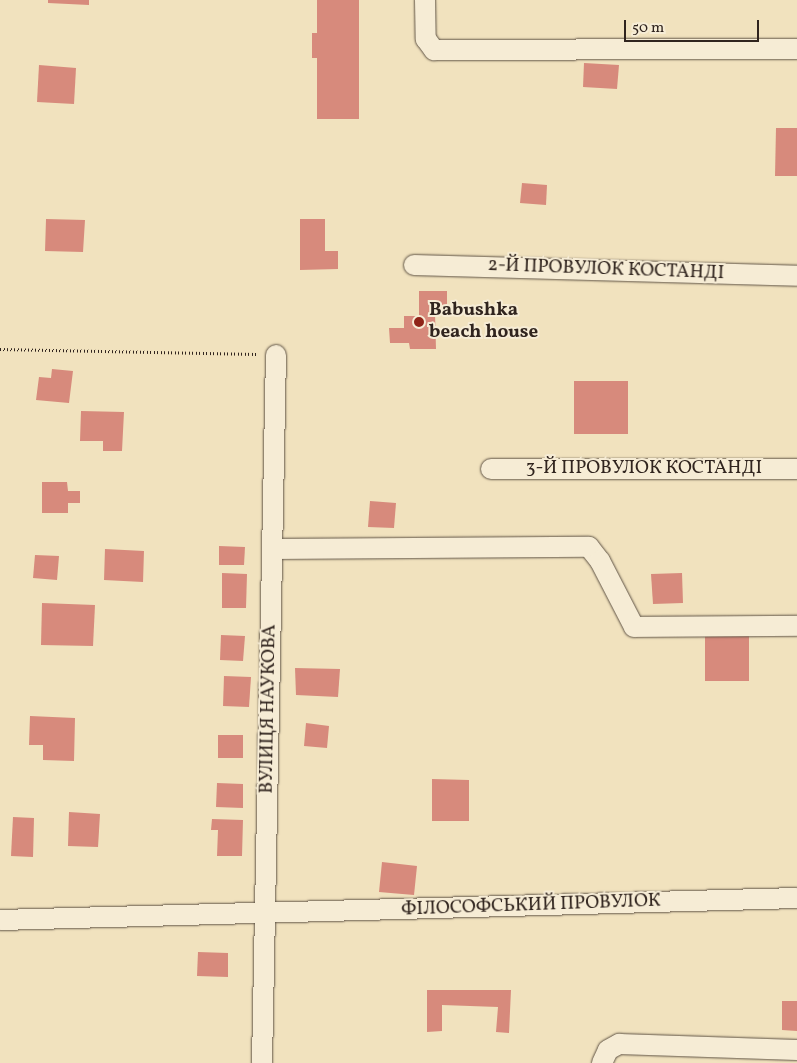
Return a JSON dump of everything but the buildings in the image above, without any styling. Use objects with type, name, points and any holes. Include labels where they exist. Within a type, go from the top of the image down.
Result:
[{"type":"street","points":[[425,0],[426,39],[434,50],[797,49]]},
{"type":"street","name":"2-Й ПРОВУЛОК КОСТАНДІ","points":[[414,265],[797,276]]},
{"type":"street","name":"ВУЛИЦЯ НАУКОВА","points":[[262,1063],[276,355]]},
{"type":"street","name":"3-Й ПРОВУЛОК КОСТАНДІ","points":[[491,469],[797,469]]},
{"type":"street","points":[[272,549],[589,547],[600,561],[634,627],[797,626]]},
{"type":"street","name":"ФІЛОСОФСЬКИЙ ПРОВУЛОК","points":[[0,920],[266,915],[797,898]]},
{"type":"street","points":[[602,1063],[608,1050],[619,1044],[797,1050]]},
{"type":"path","points":[[0,349],[276,355]]},
{"type":"place","name":"Babushka beach house","points":[[419,322]]}]
